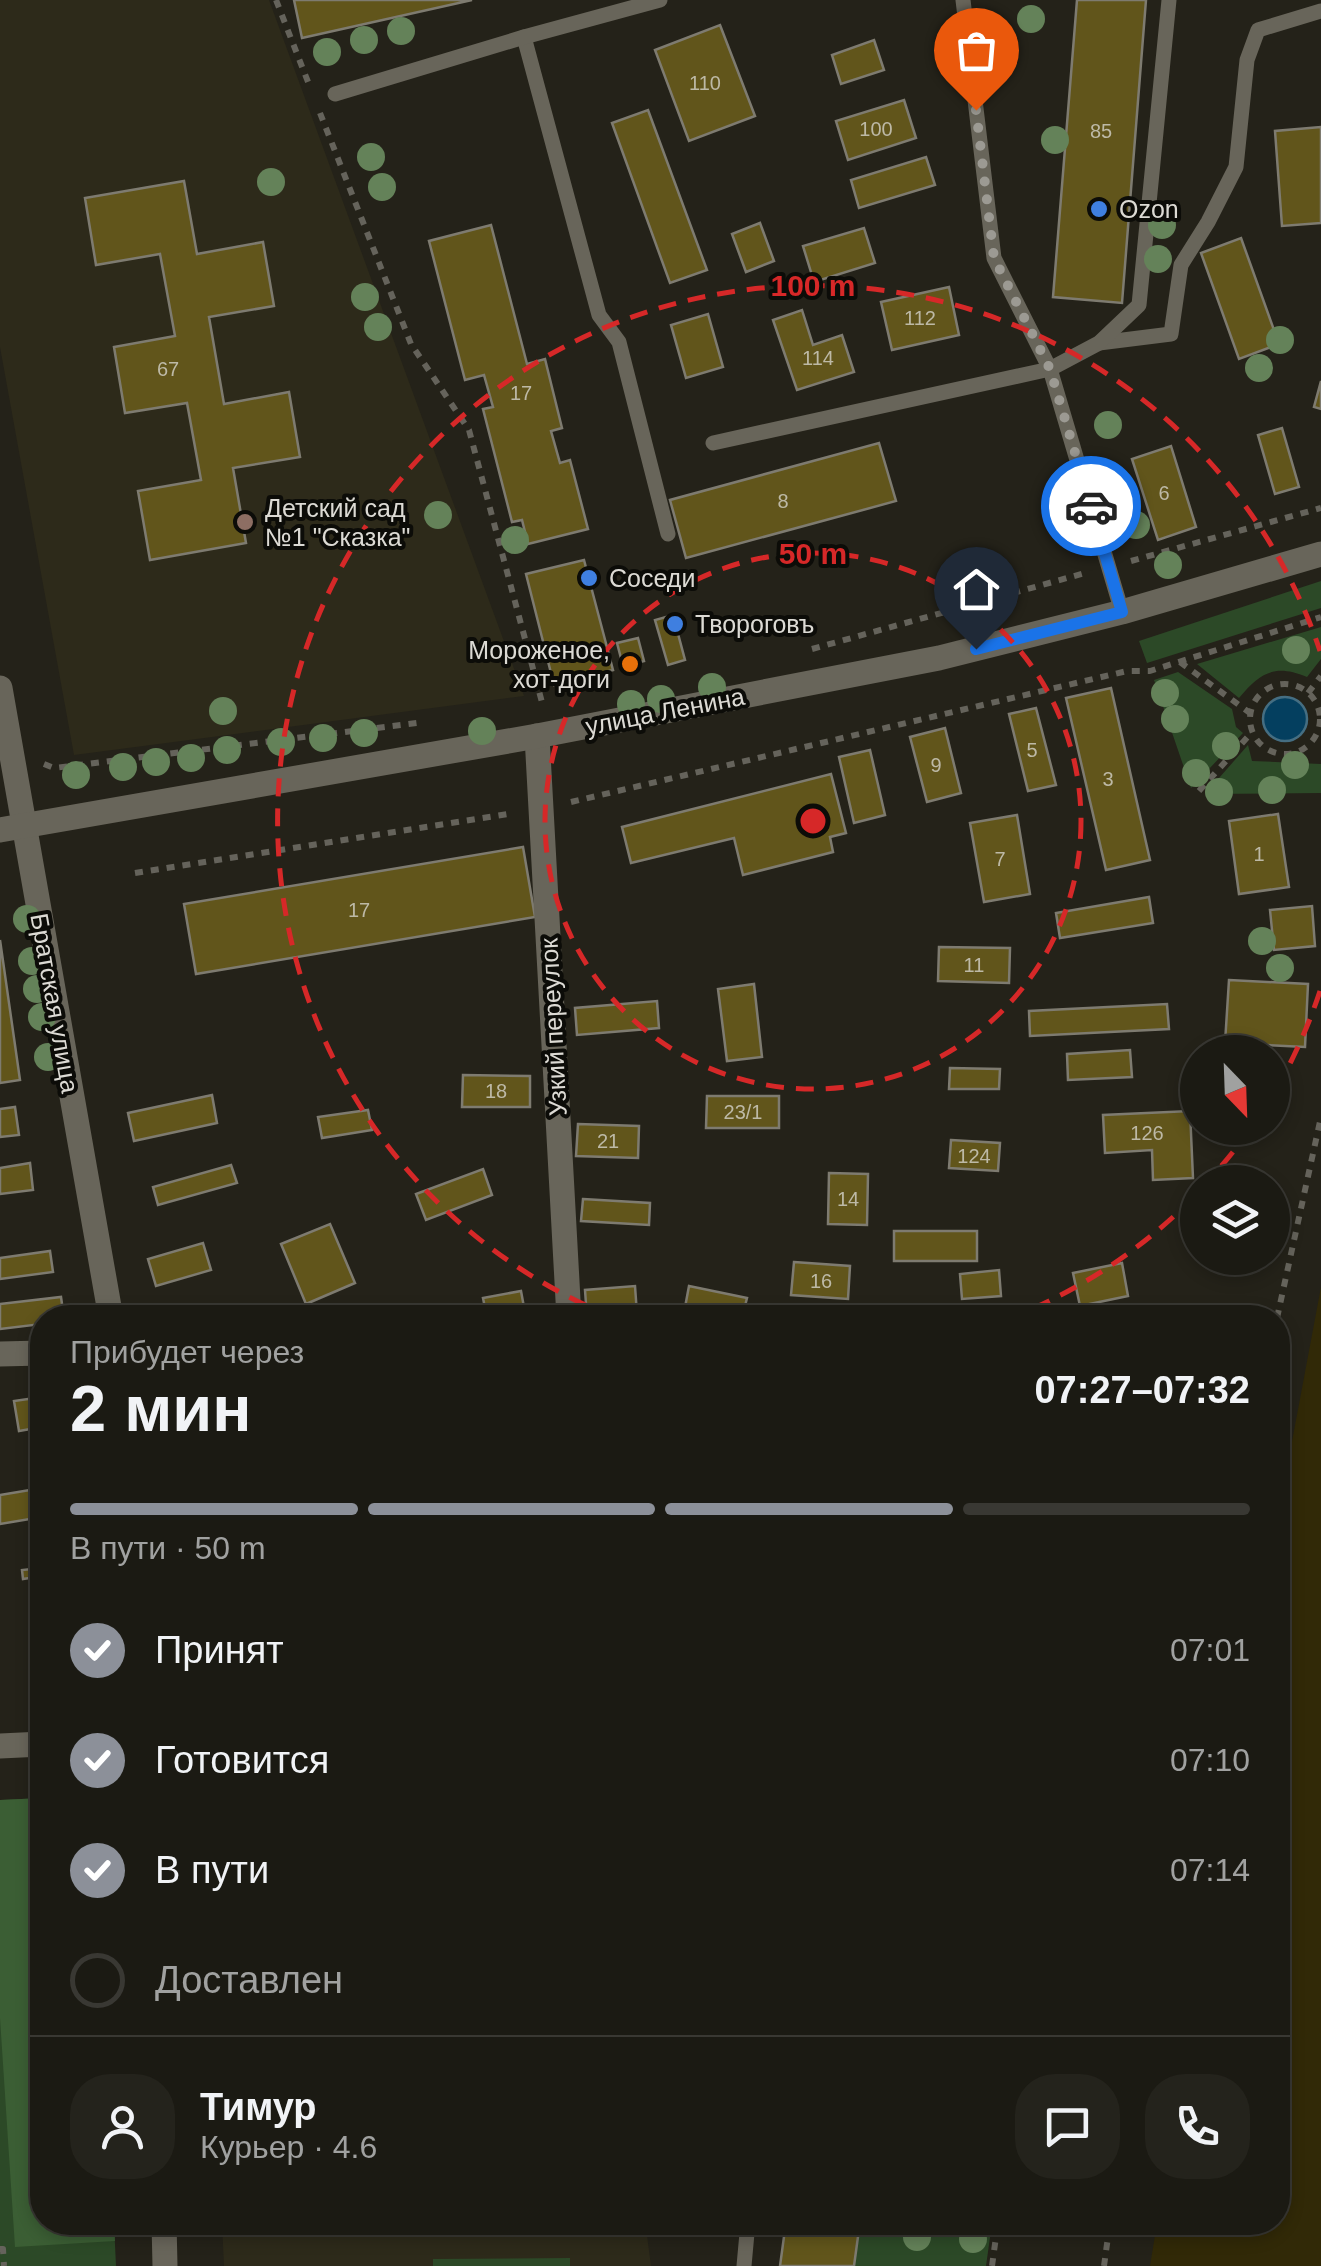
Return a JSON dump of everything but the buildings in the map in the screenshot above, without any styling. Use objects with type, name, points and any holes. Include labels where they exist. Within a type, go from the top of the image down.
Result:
[{"type":"street","name":"улица Ленина","points":[[12,828],[538,736],[939,658],[1122,612],[1321,554]]},
{"type":"street","name":"Братская улица","points":[[0,688],[14,762],[12,828],[108,1305]]},
{"type":"street","name":"Узкий переулок","points":[[538,736],[567,1305]]},
{"type":"street","points":[[0,1354],[30,1353]]},
{"type":"street","points":[[0,1746],[30,1745]]},
{"type":"street","points":[[164,2235],[165,2266]]},
{"type":"lane","points":[[335,94],[660,0]]},
{"type":"lane","points":[[963,0],[994,258],[1050,369],[1122,612]]},
{"type":"lane","points":[[713,443],[1050,369],[1099,343],[1139,305],[1169,0]]},
{"type":"lane","points":[[1099,343],[1171,334],[1181,265],[1236,166],[1247,60],[1258,30],[1321,11]]},
{"type":"lane","points":[[524,37],[600,315],[619,342],[668,534]]},
{"type":"lane","points":[[744,2266],[747,2235]]},
{"type":"path","points":[[276,0],[312,90]]},
{"type":"path","points":[[318,109],[411,344],[468,430],[543,707]]},
{"type":"path","points":[[805,650],[1321,508]]},
{"type":"path","points":[[135,872],[541,809],[1127,671],[1150,671],[1321,617]]},
{"type":"path","points":[[1179,662],[1250,713]]},
{"type":"path","points":[[1308,693],[1321,676]]},
{"type":"path","points":[[1292,684],[1308,693],[1320,716],[1317,741],[1299,751],[1278,754],[1259,742],[1252,732],[1250,713],[1270,687],[1292,684]]},
{"type":"path","points":[[14,762],[33,760],[54,768],[426,722]]},
{"type":"path","points":[[1199,791],[1252,732]]},
{"type":"path","points":[[1281,1305],[1321,1117]]},
{"type":"path","points":[[992,2266],[996,2235]]},
{"type":"path","points":[[1104,2266],[1108,2235]]},
{"type":"path","points":[[0,2249],[3,2248],[4,2266]]},
{"type":"shaded area","name":"Детский сад №1 \"Сказка\"","points":[[0,0],[269,0],[524,696],[74,755],[0,347]]},
{"type":"shaded area","points":[[223,2235],[647,2235],[651,2266],[224,2266]]},
{"type":"green space","points":[[1321,581],[1321,608],[1147,663],[1139,641]]},
{"type":"green space","points":[[1321,627],[1321,659],[1307,677],[1286,671],[1269,673],[1239,698],[1197,664]]},
{"type":"green space","points":[[1178,672],[1232,709],[1236,727],[1243,733],[1191,788],[1154,680]]},
{"type":"green space","points":[[1248,745],[1252,761],[1321,764],[1321,793],[1205,794]]},
{"type":"green space","points":[[30,1799],[30,2235],[115,2235],[116,2266],[0,2266],[0,1800]]},
{"type":"green space","points":[[30,1799],[30,2235],[115,2235],[115,2241],[15,2247],[0,2018],[0,1800]]},
{"type":"green space","points":[[858,2235],[990,2235],[986,2266],[854,2266]]},
{"type":"green space","points":[[570,2258],[570,2266],[433,2266],[433,2259]]},
{"type":"sand","points":[[1321,1287],[1321,2266],[1150,2266],[1155,2235],[1290,2235],[1290,1452]]},
{"type":"water","points":[[1285,697],[1301,703],[1307,719],[1301,735],[1285,741],[1269,735],[1263,719],[1269,703]]},
{"type":"way so far","points":[[976,110],[994,258],[1050,369],[1091,506]]},
{"type":"place","name":"Ozon","points":[[1099,209]]},
{"type":"place","name":"Детский сад №1 \"Сказка\"","points":[[245,522]]},
{"type":"place","name":"Соседи","points":[[589,578]]},
{"type":"place","name":"Твороговъ","points":[[675,624]]},
{"type":"place","name":"Мороженое, хот-доги","points":[[630,664]]},
{"type":"route","points":[[976,649],[1122,612],[1091,506]]}]
